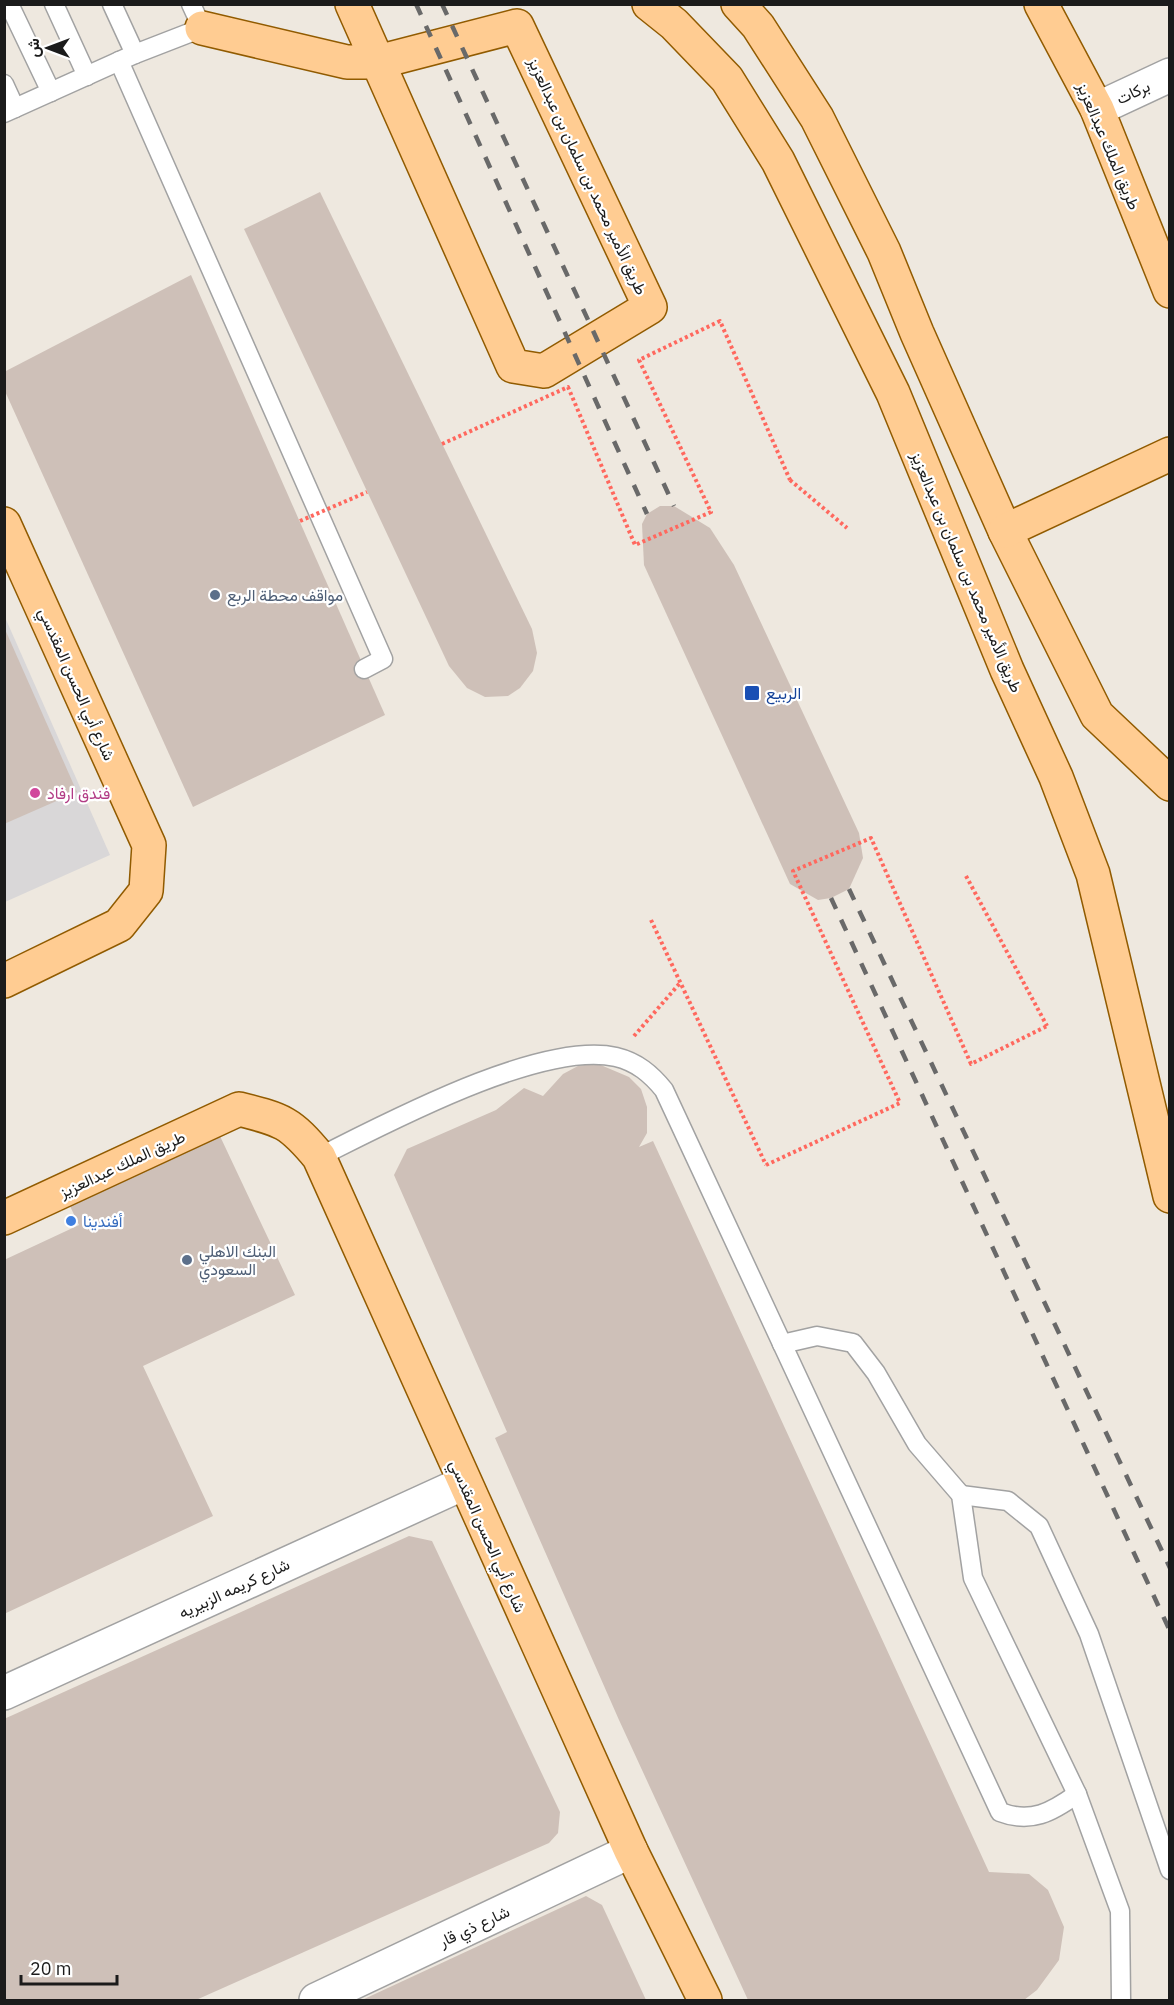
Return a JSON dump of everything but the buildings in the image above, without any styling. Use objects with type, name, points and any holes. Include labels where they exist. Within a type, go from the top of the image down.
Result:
[{"type":"main road","name":"طريق الأمير محمد بن سلمان بن عبدالعزيز","points":[[197,16],[347,62],[378,62],[517,26],[650,308],[544,371],[513,366],[378,62],[352,4]]},
{"type":"main road","name":"طريق الأمير محمد بن سلمان بن عبدالعزيز","points":[[649,4],[674,24],[727,78],[778,161],[893,393],[1007,670],[1056,777],[1093,874],[1170,1196]]},
{"type":"main road","points":[[738,4],[758,26],[817,118],[884,252],[917,333],[1005,531],[1097,715],[1170,784]]},
{"type":"main road","name":"طريق الملك عبدالعزيز","points":[[1041,4],[1097,109],[1170,291]]},
{"type":"main road","points":[[1005,531],[1170,454]]},
{"type":"main road","name":"شارع أبي الحسن المقدسي","points":[[4,524],[149,845],[146,891],[119,925],[4,981]]},
{"type":"main road","name":"طريق الملك عبدالعزيز","points":[[4,1218],[239,1109]]},
{"type":"main road","name":"شارع أبي الحسن المقدسي","points":[[239,1109],[274,1118],[297,1130],[319,1157],[464,1483],[632,1851],[705,2001]]},
{"type":"street","name":"بركات","points":[[1097,109],[1170,75]]},
{"type":"street","name":"شارع كريمه الزبيريه","points":[[4,1693],[464,1483]]},
{"type":"street","name":"شارع ذي قار","points":[[316,2001],[632,1851]]},
{"type":"lane","points":[[9,4],[51,92]]},
{"type":"lane","points":[[54,4],[87,76]]},
{"type":"lane","points":[[112,4],[127,58],[383,659],[364,669]]},
{"type":"lane","points":[[4,84],[10,110],[127,58],[197,16]]},
{"type":"lane","points":[[319,1157],[387,1123],[476,1084],[559,1056],[616,1057],[643,1069],[664,1090],[1000,1812],[1024,1818],[1040,1816],[1077,1794]]},
{"type":"lane","points":[[782,1344],[817,1336],[853,1343],[876,1373],[917,1444],[961,1495],[973,1578],[1077,1794],[1120,1911],[1121,2001]]},
{"type":"lane","points":[[961,1495],[1008,1501],[1039,1526],[1089,1634],[1170,1870]]},
{"type":"path","points":[[442,444],[568,387],[635,545],[711,512],[639,360],[720,321],[790,480],[847,528]]},
{"type":"path","points":[[300,521],[367,492]]},
{"type":"path","points":[[651,920],[766,1165],[900,1103],[793,871],[871,838],[971,1064],[1047,1026],[966,876]]},
{"type":"path","points":[[616,1057],[680,982]]},
{"type":"shaded area","points":[[4,615],[110,855],[5,902],[4,902]]},
{"type":"railway","points":[[416,4],[647,514]]},
{"type":"railway","points":[[442,4],[674,506]]},
{"type":"railway","points":[[849,889],[1170,1568]]},
{"type":"railway","points":[[831,898],[1170,1631]]},
{"type":"place","name":"مواقف محطة الربع","points":[[215,595]]},
{"type":"place","name":"الربيع","points":[[752,693]]},
{"type":"place","name":"فندق ارفاد","points":[[35,793]]},
{"type":"place","name":"أفندينا","points":[[71,1221]]},
{"type":"place","name":"البنك الاهلي السعودي","points":[[187,1260]]}]
